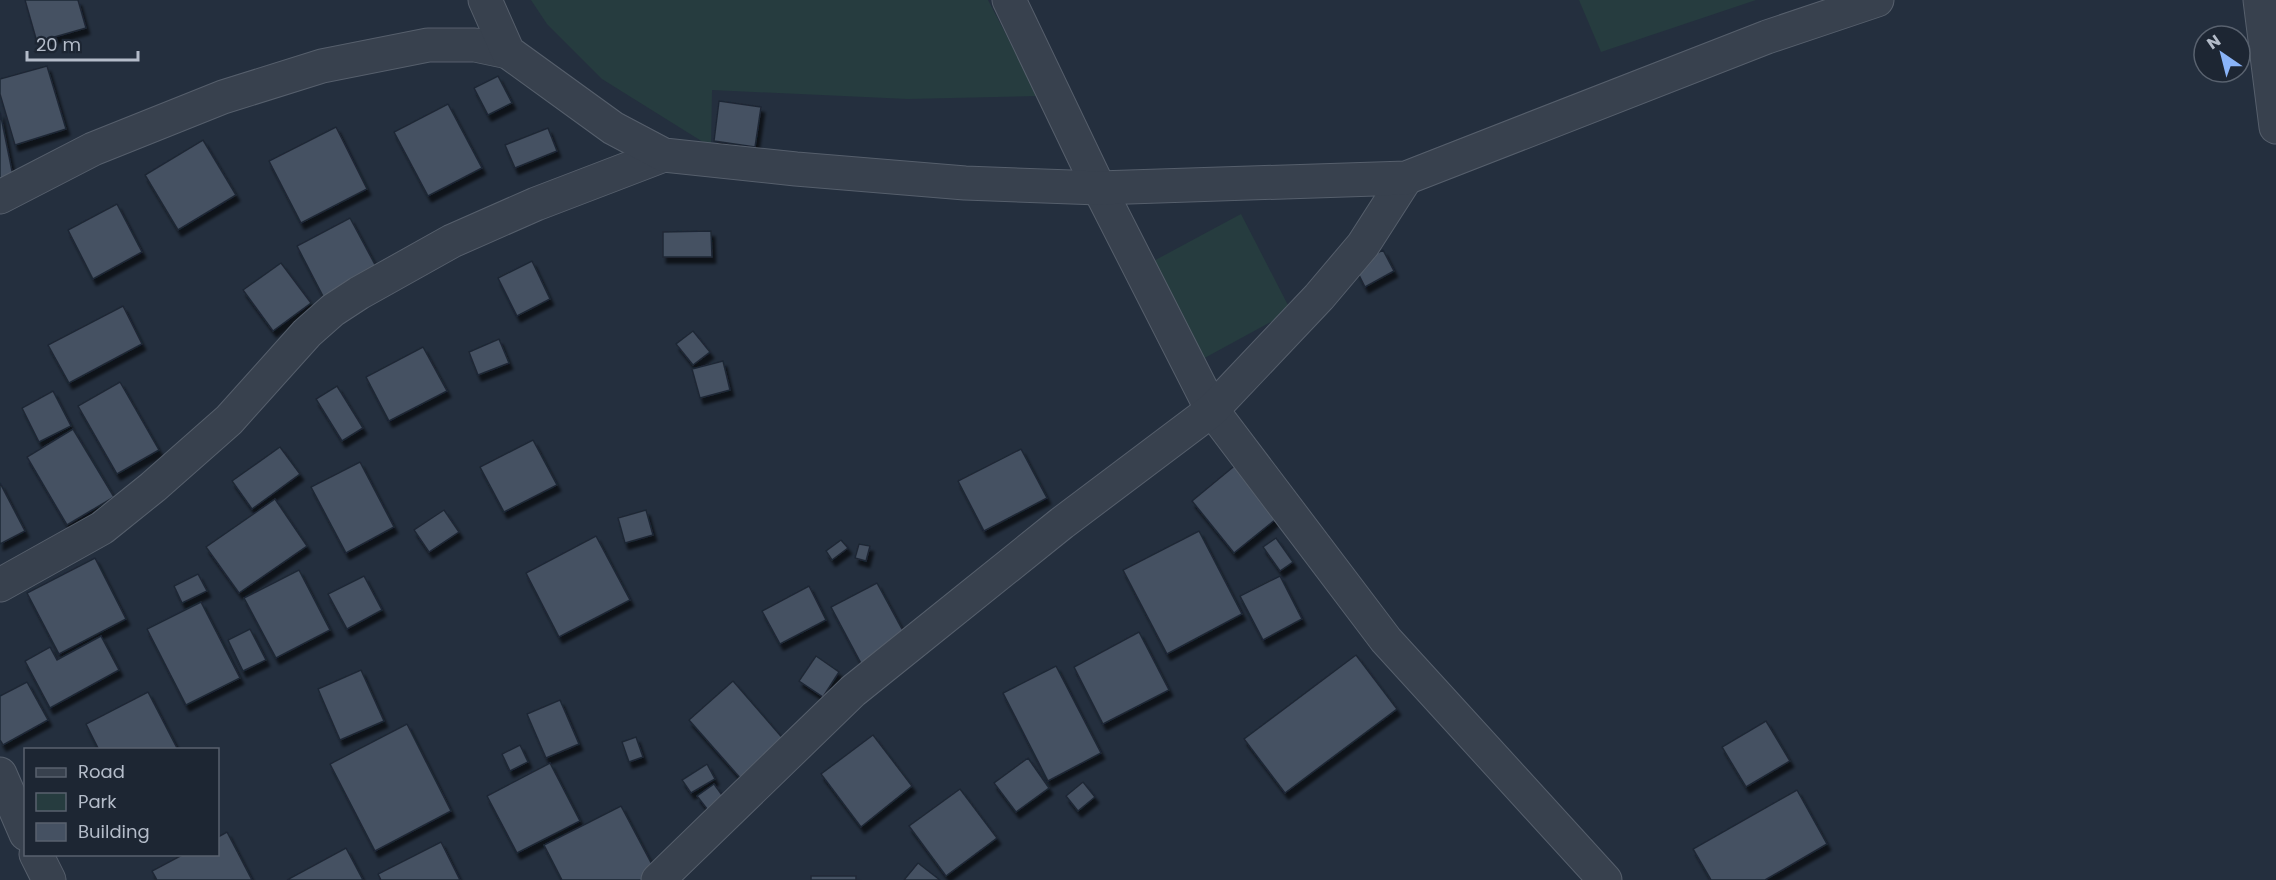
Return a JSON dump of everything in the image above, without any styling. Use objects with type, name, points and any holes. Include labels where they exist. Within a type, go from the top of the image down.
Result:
[{"type":"street","points":[[485,0],[508,52]]},
{"type":"street","points":[[1009,0],[1099,188],[1212,410],[1386,640],[1605,880]]},
{"type":"street","points":[[0,198],[93,149],[223,97],[322,66],[428,45],[475,45],[508,52],[613,128],[664,155],[965,183],[1099,188],[1406,178],[1767,37],[1877,0]]},
{"type":"street","points":[[2260,0],[2276,127]]},
{"type":"street","points":[[0,585],[102,528],[153,487],[229,420],[307,333],[333,310],[359,293],[452,241],[536,204],[664,155]]},
{"type":"street","points":[[658,880],[853,691],[1062,523],[1212,410],[1319,297],[1363,245],[1406,178]]},
{"type":"street","points":[[0,774],[24,829]]},
{"type":"street","points":[[37,856],[49,880]]},
{"type":"green space","points":[[531,0],[988,0],[1038,96],[908,99],[712,90],[711,147],[602,79],[547,24]]},
{"type":"green space","points":[[1579,0],[1756,0],[1601,52]]},
{"type":"green space","points":[[1241,214],[1291,311],[1199,361],[1148,264]]},
{"type":"building","points":[[25,0],[78,0],[86,28],[37,42]]},
{"type":"building","points":[[47,66],[66,129],[15,145],[0,94],[0,79]]},
{"type":"building","points":[[498,76],[512,103],[488,115],[474,88]]},
{"type":"building","points":[[719,101],[761,107],[755,147],[714,141]]},
{"type":"building","points":[[448,104],[482,168],[428,196],[394,132]]},
{"type":"building","points":[[0,112],[13,176],[0,179]]},
{"type":"building","points":[[336,127],[367,189],[301,223],[269,161]]},
{"type":"building","points":[[548,128],[557,151],[515,168],[505,145]]},
{"type":"building","points":[[203,140],[236,195],[178,230],[145,175]]},
{"type":"building","points":[[117,204],[142,252],[93,279],[68,230]]},
{"type":"building","points":[[350,218],[379,272],[325,300],[297,246]]},
{"type":"building","points":[[711,231],[712,257],[663,257],[663,232]]},
{"type":"building","points":[[1383,250],[1394,271],[1365,287],[1354,265]]},
{"type":"building","points":[[532,261],[550,299],[517,316],[498,278]]},
{"type":"building","points":[[281,263],[311,303],[273,331],[243,290]]},
{"type":"building","points":[[123,306],[142,344],[69,383],[48,345]]},
{"type":"building","points":[[693,331],[710,352],[693,365],[676,344]]},
{"type":"building","points":[[499,339],[509,363],[478,375],[469,352]]},
{"type":"building","points":[[423,347],[447,391],[389,421],[366,377]]},
{"type":"building","points":[[723,361],[730,390],[700,398],[692,369]]},
{"type":"building","points":[[120,382],[159,450],[117,474],[78,406]]},
{"type":"building","points":[[337,386],[363,428],[342,441],[316,399]]},
{"type":"building","points":[[53,391],[71,426],[39,442],[22,408]]},
{"type":"building","points":[[73,429],[114,497],[67,525],[27,457]]},
{"type":"building","points":[[533,440],[557,485],[504,512],[480,467]]},
{"type":"building","points":[[280,447],[300,474],[252,509],[232,481]]},
{"type":"building","points":[[1021,449],[1047,498],[984,531],[958,481]]},
{"type":"building","points":[[360,462],[394,527],[346,553],[311,487]]},
{"type":"building","points":[[1238,463],[1281,515],[1234,553],[1192,501]]},
{"type":"building","points":[[0,483],[25,531],[0,544]]},
{"type":"building","points":[[275,499],[307,546],[239,593],[206,547]]},
{"type":"building","points":[[444,510],[459,532],[429,552],[414,530]]},
{"type":"building","points":[[646,510],[653,535],[625,543],[618,518]]},
{"type":"building","points":[[1199,531],[1242,614],[1167,654],[1123,570]]},
{"type":"building","points":[[596,536],[630,600],[559,637],[526,573]]},
{"type":"building","points":[[1276,538],[1293,562],[1280,571],[1263,547]]},
{"type":"building","points":[[841,540],[848,548],[832,560],[826,551]]},
{"type":"building","points":[[859,544],[870,546],[866,561],[855,558]]},
{"type":"building","points":[[95,558],[126,619],[59,654],[27,593]]},
{"type":"building","points":[[299,570],[330,630],[276,658],[244,598]]},
{"type":"building","points":[[198,574],[207,591],[182,603],[174,586]]},
{"type":"building","points":[[364,576],[382,610],[347,629],[328,594]]},
{"type":"building","points":[[1280,576],[1302,619],[1263,640],[1240,596]]},
{"type":"building","points":[[877,583],[909,642],[863,667],[831,607]]},
{"type":"building","points":[[809,586],[826,620],[780,644],[762,611]]},
{"type":"building","points":[[201,602],[240,678],[186,705],[147,629]]},
{"type":"building","points":[[250,629],[266,660],[243,671],[228,640]]},
{"type":"building","points":[[1139,632],[1169,690],[1103,724],[1074,667]]},
{"type":"building","points":[[101,636],[119,670],[50,708],[25,661],[50,647],[57,660]]},
{"type":"building","points":[[1356,655],[1397,709],[1285,793],[1244,739]]},
{"type":"building","points":[[816,656],[839,672],[823,697],[799,681]]},
{"type":"building","points":[[1056,666],[1101,753],[1048,781],[1003,693]]},
{"type":"building","points":[[361,670],[384,721],[340,740],[318,689]]},
{"type":"building","points":[[733,681],[786,742],[742,780],[689,720]]},
{"type":"building","points":[[27,682],[48,720],[3,745],[0,740],[0,696]]},
{"type":"building","points":[[148,692],[177,748],[98,748],[86,724]]},
{"type":"building","points":[[560,700],[579,744],[546,758],[527,714]]},
{"type":"building","points":[[1766,721],[1790,761],[1746,787],[1722,747]]},
{"type":"building","points":[[407,724],[451,811],[375,851],[330,764]]},
{"type":"building","points":[[873,735],[912,786],[861,827],[821,774]]},
{"type":"building","points":[[636,737],[643,757],[629,762],[622,742]]},
{"type":"building","points":[[520,745],[528,762],[510,771],[502,754]]},
{"type":"building","points":[[1028,758],[1049,788],[1016,812],[994,783]]},
{"type":"building","points":[[550,763],[580,821],[517,853],[487,796]]},
{"type":"building","points":[[707,764],[715,779],[691,793],[682,780]]},
{"type":"building","points":[[1083,782],[1095,797],[1078,811],[1066,796]]},
{"type":"building","points":[[714,784],[727,802],[711,814],[697,796]]},
{"type":"building","points":[[960,789],[997,838],[946,876],[909,826]]},
{"type":"building","points":[[1797,790],[1827,844],[1765,880],[1711,880],[1693,849]]},
{"type":"building","points":[[621,806],[657,874],[645,880],[562,880],[544,845]]},
{"type":"building","points":[[227,832],[252,880],[157,880],[152,871],[180,856],[219,856],[219,836]]},
{"type":"building","points":[[441,842],[460,880],[381,880],[378,874]]},
{"type":"building","points":[[346,848],[363,880],[287,880]]},
{"type":"building","points":[[918,863],[940,880],[904,880]]},
{"type":"building","points":[[811,876],[856,876],[856,880],[811,880]]}]
